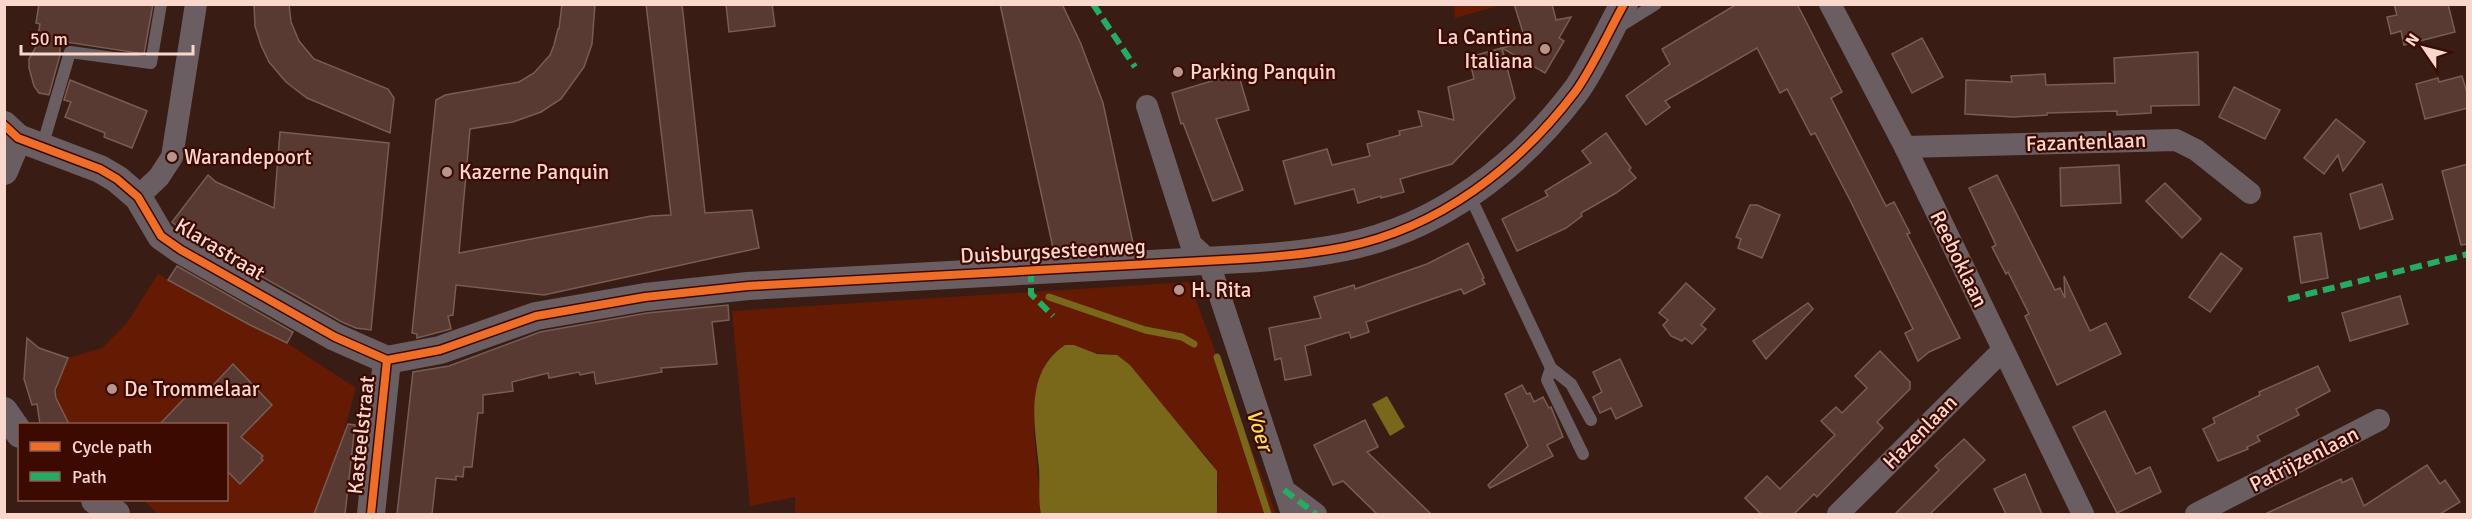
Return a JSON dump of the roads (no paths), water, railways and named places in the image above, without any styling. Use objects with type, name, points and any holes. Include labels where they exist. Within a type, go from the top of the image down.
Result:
[{"type":"street","points":[[138,197],[159,177],[172,158],[196,4]]},
{"type":"street","name":"Duisburgsesteenweg","points":[[387,360],[440,350],[525,318],[645,297],[748,286],[1274,257],[1347,247],[1434,215],[1482,186],[1528,147],[1576,91],[1624,4]]},
{"type":"street","name":"Reeboklaan","points":[[1830,4],[1905,147],[2084,514]]},
{"type":"street","points":[[1147,106],[1191,244],[1208,260],[1292,514]]},
{"type":"street","points":[[4,171],[22,137]]},
{"type":"street","name":"Klarastraat","points":[[22,137],[109,174],[138,197],[157,231],[181,250],[335,337],[387,360]]},
{"type":"street","name":"Fazantenlaan","points":[[1905,147],[2176,140],[2196,150],[2250,193]]},
{"type":"street","name":"Hazenlaan","points":[[1838,514],[2003,350]]},
{"type":"street","name":"Kasteelstraat","points":[[371,514],[387,360]]},
{"type":"street","points":[[4,411],[18,431]]},
{"type":"street","name":"Patrijzenlaan","points":[[2196,514],[2379,420]]},
{"type":"street","points":[[1284,490],[1316,514]]},
{"type":"street","points":[[96,501],[116,514]]},
{"type":"lane","points":[[22,137],[70,52],[151,63],[161,4]]},
{"type":"lane","name":"Duisburgsesteenweg","points":[[1608,34],[1656,4]]},
{"type":"lane","points":[[1469,194],[1551,368],[1571,384],[1592,420]]},
{"type":"lane","points":[[1551,368],[1547,380],[1583,454]]},
{"type":"waterway","name":"Voer","points":[[1049,297],[1145,330],[1182,337],[1194,344]]},
{"type":"waterway","name":"Voer","points":[[1217,357],[1268,514]]},
{"type":"place","name":"La Cantina Italiana","points":[[1545,49]]},
{"type":"place","name":"Parking Panquin","points":[[1178,72]]},
{"type":"place","name":"Warandepoort","points":[[172,157]]},
{"type":"place","name":"Kazerne Panquin","points":[[447,172]]},
{"type":"place","name":"H. Rita","points":[[1179,290]]},
{"type":"place","name":"De Trommelaar","points":[[112,389]]}]
